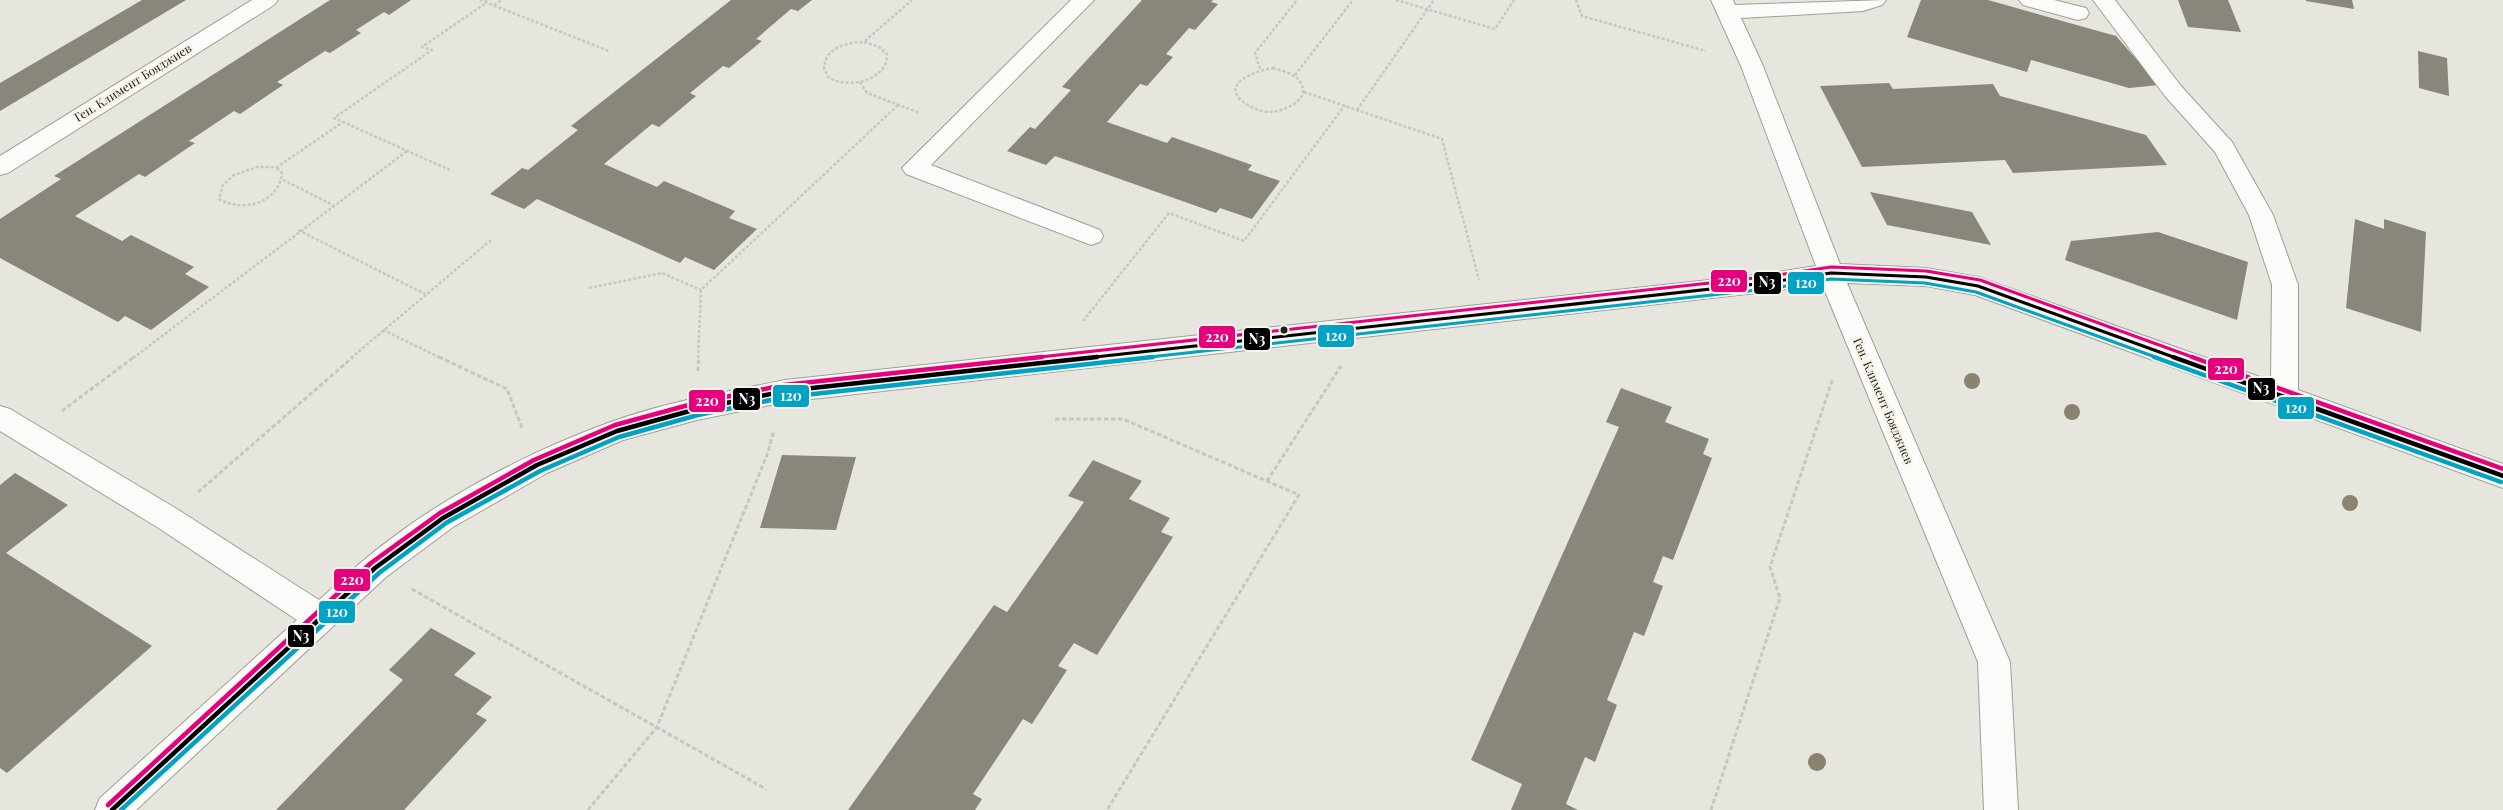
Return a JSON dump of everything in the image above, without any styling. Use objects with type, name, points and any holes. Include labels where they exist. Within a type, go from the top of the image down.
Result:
[{"type":"street","name":"Ген. Климент Бояджиев","points":[[0,167],[267,0]]},
{"type":"street","points":[[1083,0],[914,168],[1091,236]]},
{"type":"street","points":[[1725,6],[1863,5],[1875,0]]},
{"type":"street","points":[[2030,0],[2078,13]]},
{"type":"street","points":[[2104,0],[2173,91],[2224,148],[2261,215],[2285,285],[2284,395]]},
{"type":"street","name":"Ген. Климент Бояджиев","points":[[1725,6],[1752,66],[1851,326],[1994,662],[2001,810]]},
{"type":"street","points":[[112,810],[375,568],[443,518],[537,465],[617,431],[697,409],[785,391],[1366,327],[1831,273],[1926,277],[1978,286],[2284,395],[2503,476]]},
{"type":"street","points":[[0,417],[167,518],[320,618]]},
{"type":"path","points":[[480,0],[608,51]]},
{"type":"path","points":[[494,6],[502,0]]},
{"type":"path","points":[[864,42],[912,0]]},
{"type":"path","points":[[1260,69],[1255,53],[1297,0]]},
{"type":"path","points":[[1295,75],[1353,0]]},
{"type":"path","points":[[1396,0],[1495,30],[1514,0]]},
{"type":"path","points":[[1357,110],[1434,0]]},
{"type":"path","points":[[1576,0],[1582,16],[1695,48]]},
{"type":"path","points":[[450,170],[334,118],[432,50],[422,47],[486,1]]},
{"type":"path","points":[[864,42],[876,44],[884,49],[888,56],[888,64],[882,72],[860,82],[835,81],[826,76],[822,68],[824,61],[839,46],[864,42]]},
{"type":"path","points":[[1273,68],[1295,75],[1302,83],[1304,92],[1301,100],[1293,107],[1281,111],[1268,112],[1254,109],[1245,104],[1238,96],[1237,88],[1241,80],[1249,73],[1260,69],[1273,68]]},
{"type":"path","points":[[697,409],[701,290],[898,105],[867,93],[860,82]]},
{"type":"path","points":[[1304,92],[1442,138],[1488,313]]},
{"type":"path","points":[[1049,362],[1169,213],[1244,241],[1345,106]]},
{"type":"path","points":[[277,168],[343,122]]},
{"type":"path","points":[[31,435],[298,230],[406,150]]},
{"type":"path","points":[[268,166],[277,168],[282,173],[283,180],[279,188],[271,196],[247,206],[234,207],[225,204],[219,199],[219,192],[223,184],[243,170],[268,166]]},
{"type":"path","points":[[283,180],[333,205]]},
{"type":"path","points":[[298,230],[425,294]]},
{"type":"path","points":[[167,518],[382,330],[491,240]]},
{"type":"path","points":[[589,288],[662,273],[701,290]]},
{"type":"path","points":[[1711,810],[1780,598],[1770,567],[1851,326]]},
{"type":"path","points":[[1267,481],[1366,327]]},
{"type":"path","points":[[382,330],[507,389],[537,465]]},
{"type":"path","points":[[588,810],[657,727],[767,455],[785,391]]},
{"type":"path","points":[[1055,419],[1123,418],[1299,495],[1107,810]]},
{"type":"path","points":[[375,568],[766,789]]},
{"type":"building","points":[[142,0],[186,0],[0,111],[0,83]]},
{"type":"building","points":[[330,0],[411,0],[389,15],[384,12],[356,30],[361,33],[330,53],[325,51],[277,82],[283,85],[240,114],[234,111],[189,141],[195,143],[145,177],[139,174],[75,216],[122,241],[131,235],[194,267],[185,274],[209,287],[151,330],[125,316],[118,322],[0,258],[0,219],[61,179],[54,176]]},
{"type":"building","points":[[731,0],[812,0],[798,11],[791,9],[756,39],[762,41],[729,68],[723,66],[690,93],[696,96],[659,127],[652,124],[604,164],[657,187],[664,181],[735,211],[729,218],[757,229],[714,270],[685,257],[680,263],[537,199],[524,209],[490,194],[522,168],[528,170],[578,130],[571,126]]},
{"type":"building","points":[[1142,0],[1213,0],[1211,2],[1218,4],[1195,30],[1189,28],[1166,54],[1173,57],[1147,86],[1140,84],[1107,122],[1167,143],[1172,137],[1252,165],[1248,170],[1280,181],[1252,219],[1220,208],[1216,213],[1055,156],[1046,165],[1007,151],[1030,127],[1035,129],[1071,90],[1062,87]]},
{"type":"building","points":[[1921,0],[1988,0],[2116,36],[2159,85],[2129,88],[2031,60],[2027,72],[1907,37]]},
{"type":"building","points":[[2178,0],[2228,0],[2241,32],[2188,27]]},
{"type":"building","points":[[2352,0],[2354,9],[2306,1]]},
{"type":"building","points":[[2418,51],[2447,58],[2449,96],[2419,88]]},
{"type":"building","points":[[1889,83],[1893,89],[1993,84],[2000,96],[2146,135],[2167,165],[2013,173],[2005,160],[1862,167],[1820,86]]},
{"type":"building","points":[[1870,192],[1972,212],[1991,245],[1887,225]]},
{"type":"building","points":[[2355,219],[2384,229],[2384,219],[2426,232],[2421,332],[2346,308]]},
{"type":"building","points":[[2158,232],[2248,262],[2237,320],[2065,260],[2071,241]]},
{"type":"building","points":[[1621,388],[1672,407],[1665,422],[1709,439],[1703,454],[1712,458],[1673,560],[1663,556],[1653,582],[1663,586],[1644,636],[1634,632],[1607,700],[1617,705],[1595,762],[1585,757],[1566,804],[1578,810],[1511,810],[1522,784],[1471,760],[1619,427],[1606,422]]},
{"type":"building","points":[[782,455],[856,457],[836,530],[760,528]]},
{"type":"building","points":[[1093,460],[1142,481],[1129,499],[1170,518],[1161,532],[1173,537],[1097,655],[1074,643],[1058,666],[1067,670],[1032,724],[1023,719],[973,794],[982,799],[975,810],[848,810],[994,605],[1007,612],[1084,502],[1068,496]]},
{"type":"building","points":[[15,473],[68,505],[6,553],[152,646],[7,773],[0,768],[0,485]]},
{"type":"building","points":[[431,628],[476,653],[454,675],[492,697],[476,714],[487,720],[404,810],[276,810],[403,680],[389,670]]},
{"type":"transit line","name":"220","points":[[108,805],[371,563],[440,513],[534,460],[615,425],[696,403],[784,385],[1764,277],[1831,267],[1926,271],[1980,280],[2503,469]]},
{"type":"transit line","name":"N3","points":[[112,810],[375,568],[443,518],[537,465],[617,431],[697,409],[785,391],[1765,283],[1831,273],[1926,277],[1978,286],[2503,476]]},
{"type":"transit line","name":"120","points":[[121,810],[379,573],[446,523],[540,471],[619,437],[698,415],[786,397],[1766,289],[1831,279],[1925,283],[1976,292],[2501,482]]}]
